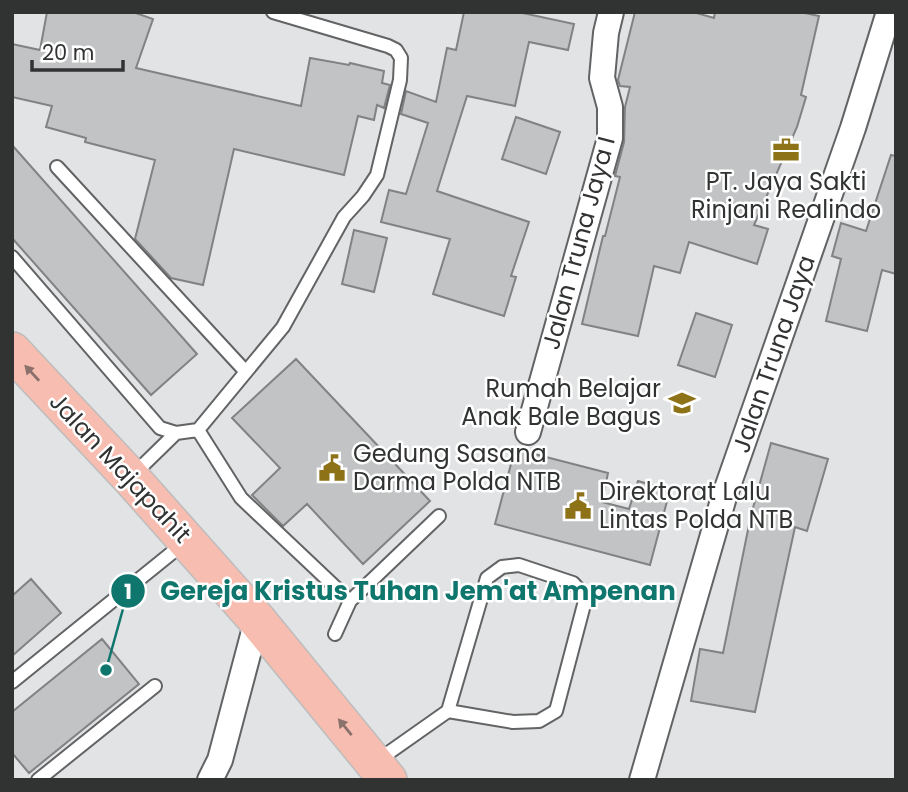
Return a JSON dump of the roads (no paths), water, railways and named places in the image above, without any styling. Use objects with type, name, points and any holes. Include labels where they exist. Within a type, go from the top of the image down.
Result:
[{"type":"main road","name":"Jalan Majapahit","points":[[12,351],[130,477],[257,620],[381,771]]},
{"type":"street","name":"Jalan Truna Jaya I","points":[[528,432],[610,138],[610,107],[602,78],[606,33],[611,12]]},
{"type":"street","name":"Jalan Truna Jaya","points":[[642,780],[724,497],[853,128],[889,12]]},
{"type":"street","points":[[210,780],[220,760],[257,620]]},
{"type":"lane","points":[[12,257],[160,428],[176,433],[198,430],[284,327],[344,217],[377,175],[401,68],[401,58],[396,50],[388,46],[273,12]]},
{"type":"lane","points":[[57,167],[246,372]]},
{"type":"lane","points":[[198,430],[241,498],[350,601]]},
{"type":"lane","points":[[130,477],[176,433]]},
{"type":"lane","points":[[335,634],[350,601],[439,516]]},
{"type":"lane","points":[[12,682],[187,541]]},
{"type":"lane","points":[[381,771],[448,711],[486,578],[502,567],[519,565],[573,583],[586,597],[556,711],[539,721],[513,722],[448,711]]},
{"type":"lane","points":[[38,780],[155,686]]},
{"type":"place","name":"PT. Jaya Sakti Rinjani Realindo","points":[[786,150]]},
{"type":"place","name":"Rumah Belajar Anak Bale Bagus","points":[[682,403]]},
{"type":"place","name":"Gedung Sasana Darma Polda NTB","points":[[332,468]]},
{"type":"place","name":"Direktorat Lalu Lintas Polda NTB","points":[[578,506]]},
{"type":"place","name":"Gereja Kristus Tuhan Jem'at Ampenan","points":[[106,670]]}]
